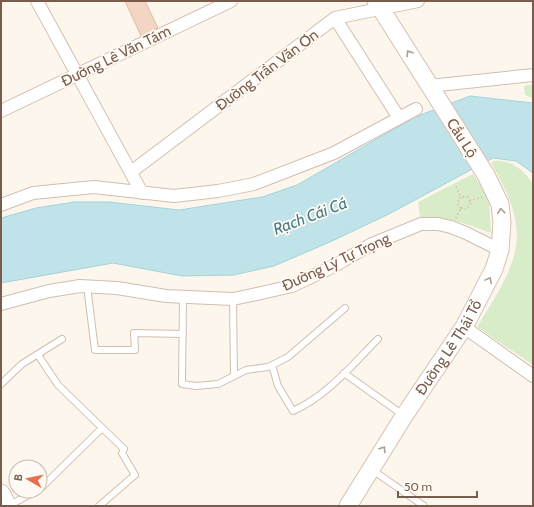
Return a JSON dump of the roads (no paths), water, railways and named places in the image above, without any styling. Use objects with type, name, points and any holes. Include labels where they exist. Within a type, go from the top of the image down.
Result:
[{"type":"main road","name":"Cầu Lộ","points":[[378,4],[486,175]]},
{"type":"main road","name":"Đường Lê Thái Tổ","points":[[348,506],[404,416],[464,327],[494,269],[500,250],[502,222],[500,204],[486,175]]},
{"type":"main road","points":[[1,493],[8,506]]},
{"type":"street","points":[[37,1],[142,193]]},
{"type":"street","name":"Đường Lê Văn Tám","points":[[1,111],[231,1]]},
{"type":"street","name":"Đường Trần Văn Ơn","points":[[130,172],[335,18],[378,4],[418,1]]},
{"type":"street","points":[[335,18],[399,118]]},
{"type":"street","points":[[434,93],[533,75]]},
{"type":"street","points":[[1,205],[33,193],[94,187],[174,196],[193,195],[254,184],[334,153],[416,109]]},
{"type":"street","name":"Đường Lý Tự Trọng","points":[[1,304],[49,291],[80,286],[183,297],[233,299],[292,286],[334,266],[372,244],[421,224],[438,224],[451,227],[500,250]]},
{"type":"street","points":[[464,327],[533,376]]},
{"type":"lane","points":[[87,286],[95,350],[135,350],[134,333],[183,334]]},
{"type":"lane","points":[[183,297],[182,384],[196,386],[218,384],[246,370],[272,365],[288,357],[345,308]]},
{"type":"lane","points":[[233,299],[234,376]]},
{"type":"lane","points":[[1,384],[22,364],[62,339]]},
{"type":"lane","points":[[272,365],[278,386],[293,410],[309,404],[344,373],[378,339]]},
{"type":"lane","points":[[38,355],[58,384],[124,449],[122,453],[135,475],[99,506]]},
{"type":"lane","points":[[344,373],[404,416]]},
{"type":"lane","points":[[48,481],[102,428]]},
{"type":"lane","points":[[371,469],[424,506]]},
{"type":"lane","points":[[8,506],[21,499]]},
{"type":"water","name":"Rạch Cái Cá","points":[[470,96],[533,103],[533,173],[516,161],[493,158],[389,214],[330,242],[274,266],[234,275],[182,276],[113,263],[1,283],[1,218],[36,208],[74,202],[109,202],[179,210],[262,197],[297,185],[415,117]]}]
